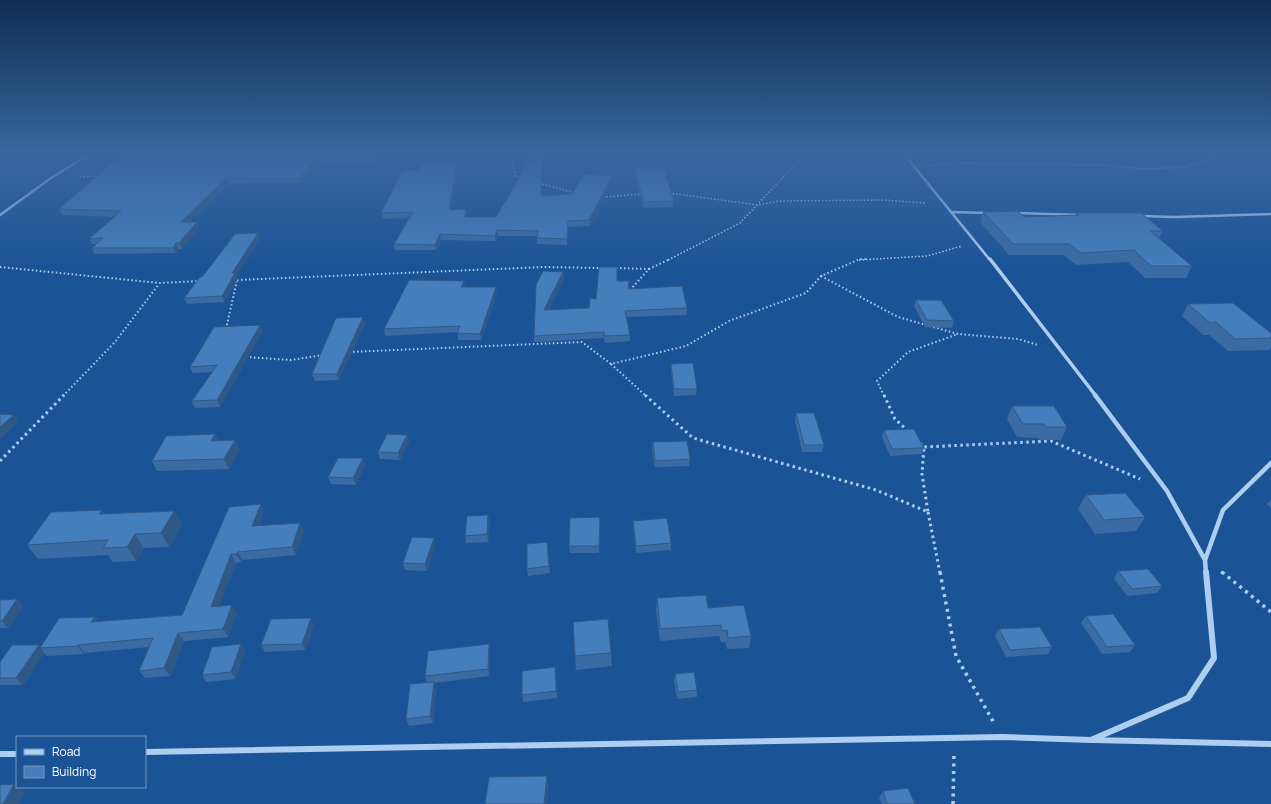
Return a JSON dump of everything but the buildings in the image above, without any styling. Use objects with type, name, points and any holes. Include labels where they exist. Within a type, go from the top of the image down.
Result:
[{"type":"street","points":[[0,215],[32,192]]},
{"type":"street","points":[[936,192],[1064,353],[1167,491],[1206,560]]},
{"type":"street","points":[[952,210],[993,213]]},
{"type":"street","points":[[1008,213],[1088,215]]},
{"type":"street","points":[[1136,216],[1175,217],[1271,214]]},
{"type":"street","points":[[1091,740],[1188,698],[1214,658],[1206,560],[1223,510],[1271,463]]},
{"type":"street","points":[[146,752],[1003,737],[1271,744]]},
{"type":"street","points":[[0,754],[16,754]]},
{"type":"path","points":[[568,192],[582,196]]},
{"type":"path","points":[[668,192],[758,206],[778,201],[884,200],[919,201],[952,210]]},
{"type":"path","points":[[628,292],[649,269],[740,223],[771,192]]},
{"type":"path","points":[[597,197],[644,194]]},
{"type":"path","points":[[611,364],[686,346],[728,321],[806,293],[821,276],[860,259],[927,256],[957,247],[979,244]]},
{"type":"path","points":[[0,267],[159,284],[206,281]]},
{"type":"path","points":[[230,280],[544,267],[604,268]]},
{"type":"path","points":[[611,268],[649,269]]},
{"type":"path","points":[[821,276],[898,317],[958,334],[1018,339],[1064,353]]},
{"type":"path","points":[[225,332],[237,280]]},
{"type":"path","points":[[0,461],[115,342],[159,284]]},
{"type":"path","points":[[913,436],[895,419],[877,381],[908,352],[958,334]]},
{"type":"path","points":[[582,342],[587,337]]},
{"type":"path","points":[[345,352],[582,342],[611,364],[692,438],[819,476],[876,490],[928,512]]},
{"type":"path","points":[[238,356],[291,360],[329,354]]},
{"type":"path","points":[[918,441],[924,447],[1051,441],[1167,491]]},
{"type":"path","points":[[924,447],[922,474],[956,656],[1003,737]]},
{"type":"path","points":[[1206,560],[1271,612]]},
{"type":"path","points":[[953,804],[954,738]]}]
